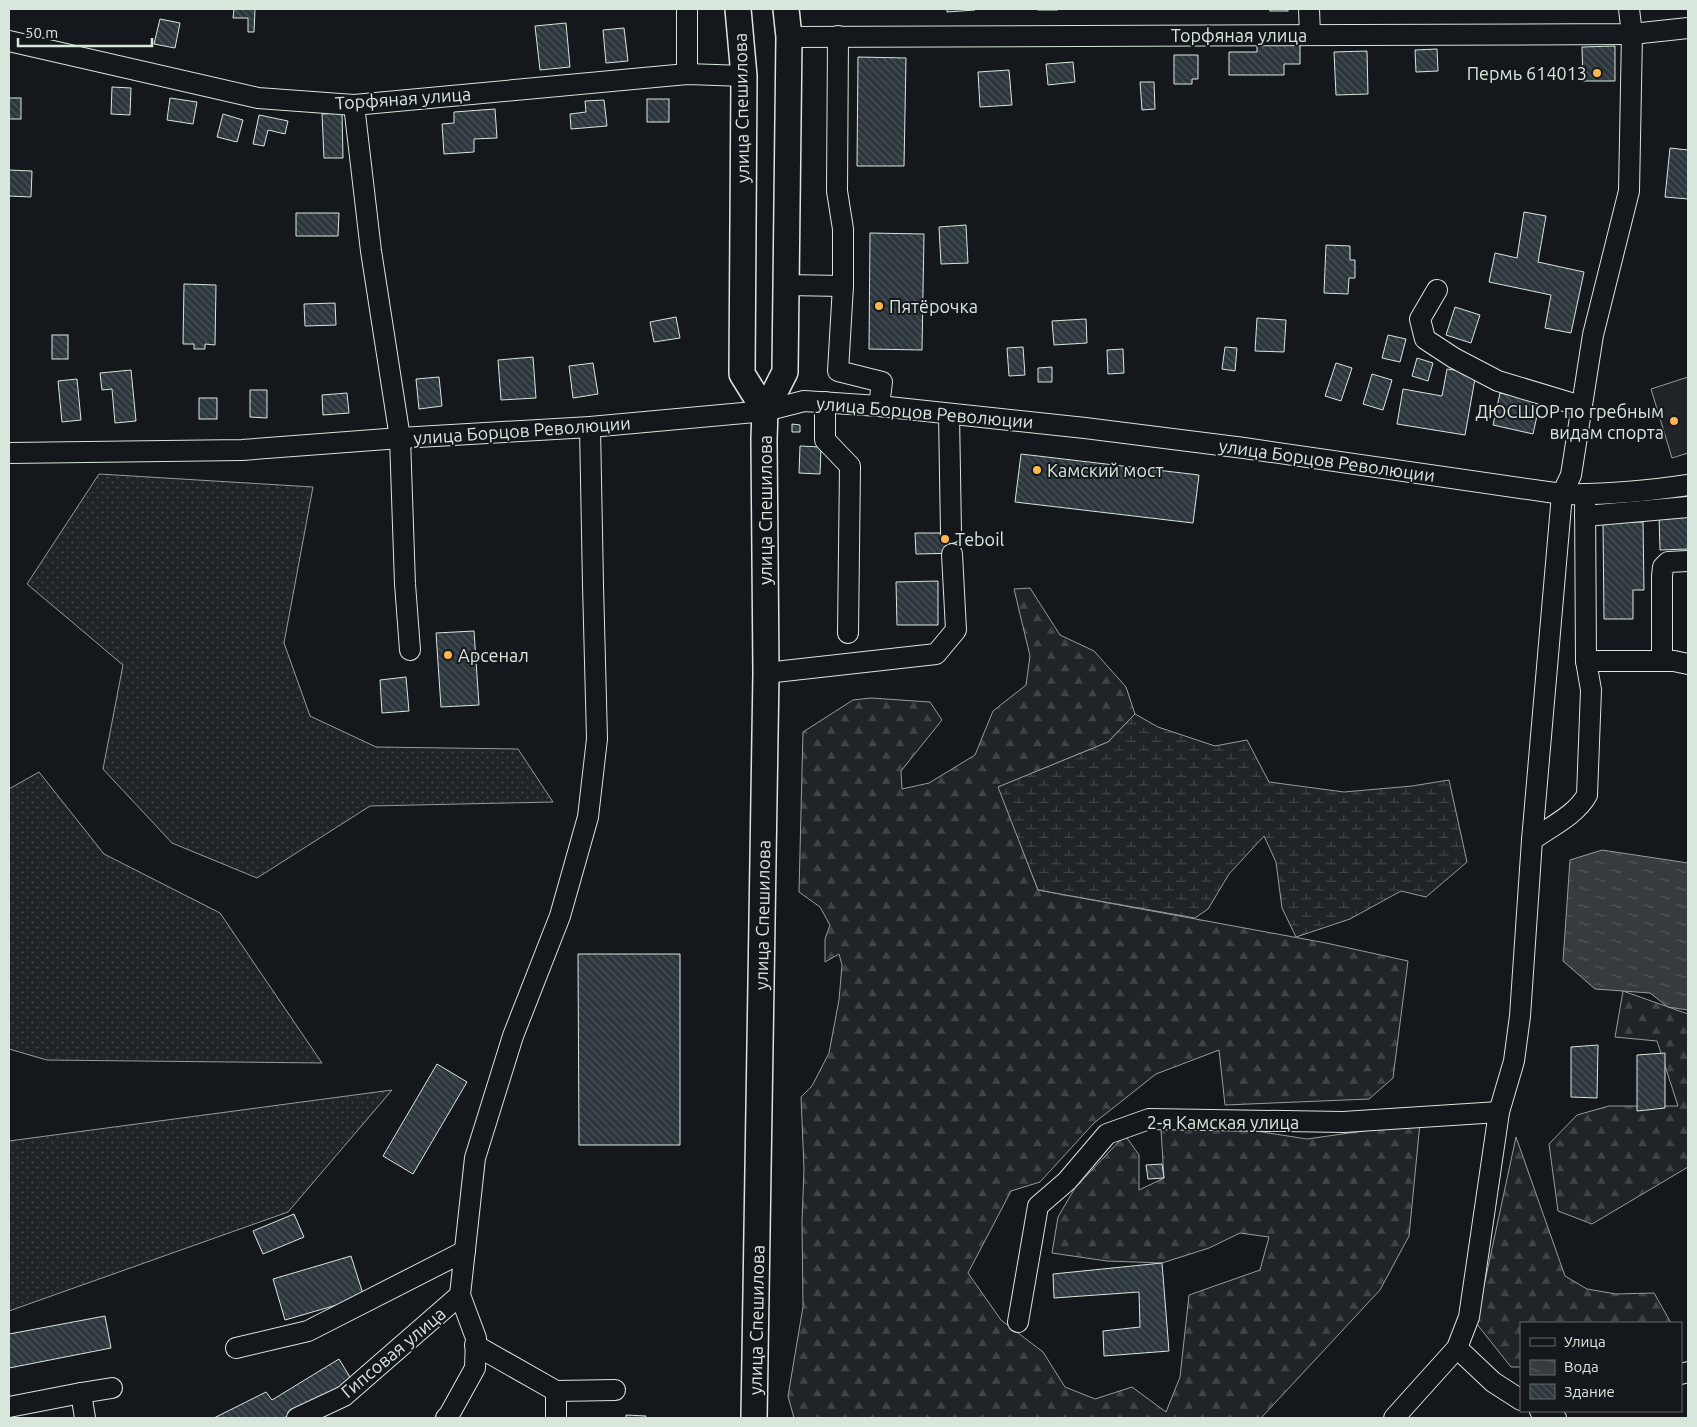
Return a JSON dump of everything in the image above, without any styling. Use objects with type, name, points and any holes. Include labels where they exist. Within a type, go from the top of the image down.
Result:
[{"type":"main road","name":"улица Спешилова","points":[[738,9],[744,76],[742,374],[766,411]]},
{"type":"main road","name":"улица Спешилова","points":[[754,1418],[766,673],[764,449],[766,411],[786,372],[789,37],[786,9]]},
{"type":"street","points":[[687,9],[687,74]]},
{"type":"street","points":[[1309,9],[1310,35]]},
{"type":"street","points":[[1394,1418],[1457,1348],[1469,1316],[1499,1112],[1514,1061],[1520,1016],[1532,840],[1562,494],[1571,475],[1593,335],[1629,191],[1632,34],[1629,9]]},
{"type":"street","name":"Торфяная улица","points":[[789,37],[1632,34],[1688,28]]},
{"type":"street","points":[[838,36],[837,190],[843,229],[843,286],[838,371],[882,382],[879,406]]},
{"type":"street","name":"Торфяная улица","points":[[9,41],[258,98],[354,105],[687,74],[744,76]]},
{"type":"street","points":[[354,105],[371,251],[400,438],[405,584],[410,650]]},
{"type":"street","points":[[786,285],[843,286]]},
{"type":"street","points":[[1437,290],[1420,319],[1425,339],[1454,358],[1498,381],[1581,406]]},
{"type":"street","name":"улица Борцов Революции","points":[[9,452],[242,450],[400,438],[590,427],[766,411],[804,401],[879,406],[1225,445],[1562,494],[1585,494],[1688,485]]},
{"type":"street","points":[[826,402],[825,440],[850,466],[848,633]]},
{"type":"street","points":[[949,414],[951,533]]},
{"type":"street","points":[[446,1418],[475,1368],[476,1338],[460,1295],[475,1158],[512,1036],[560,916],[588,817],[597,739],[592,585],[590,427]]},
{"type":"street","points":[[1532,840],[1574,811],[1582,804],[1587,795],[1591,690],[1586,661],[1585,494]]},
{"type":"street","points":[[1585,516],[1688,507]]},
{"type":"street","points":[[766,673],[936,654],[956,630],[952,554]]},
{"type":"street","points":[[1662,661],[1663,567],[1668,562],[1688,561]]},
{"type":"street","points":[[1586,661],[1674,661],[1688,664]]},
{"type":"street","name":"2-я Камская улица","points":[[1018,1322],[1038,1206],[1067,1182],[1107,1134],[1149,1119],[1343,1122],[1499,1112]]},
{"type":"street","points":[[236,1348],[308,1331],[465,1251]]},
{"type":"street","name":"Гипсовая улица","points":[[297,1418],[344,1396],[460,1295]]},
{"type":"street","points":[[475,1345],[556,1391],[615,1390]]},
{"type":"street","points":[[1457,1348],[1492,1382],[1520,1399]]},
{"type":"street","points":[[9,1407],[112,1388]]},
{"type":"street","points":[[556,1391],[556,1418]]},
{"type":"street","points":[[80,1393],[85,1418]]},
{"type":"street","points":[[1542,1412],[1556,1418]]},
{"type":"green space","name":"ДЮСШОР по гребным видам спорта","points":[[1688,377],[1688,453],[1672,458],[1651,389]]},
{"type":"green space","points":[[99,474],[313,487],[284,643],[310,716],[376,747],[518,749],[553,802],[370,806],[257,878],[172,843],[103,769],[123,665],[27,584]]},
{"type":"green space","points":[[1030,588],[1060,635],[1094,651],[1126,687],[1135,714],[1108,742],[999,787],[1038,890],[1326,943],[1408,961],[1393,1078],[1369,1099],[1225,1105],[1219,1050],[1156,1074],[1094,1123],[1040,1182],[1011,1191],[968,1273],[1001,1320],[1043,1352],[1065,1387],[1095,1399],[1132,1387],[1166,1412],[1180,1377],[1189,1295],[1260,1270],[1269,1237],[1240,1233],[1209,1248],[1162,1263],[1107,1261],[1052,1253],[1058,1217],[1075,1188],[1125,1135],[1139,1155],[1139,1190],[1164,1178],[1161,1130],[1224,1126],[1307,1139],[1420,1123],[1409,1236],[1380,1290],[1261,1418],[794,1418],[788,1396],[803,1307],[802,1221],[804,1169],[801,1097],[812,1086],[829,1053],[839,1000],[842,965],[839,954],[825,962],[825,939],[830,925],[820,907],[799,892],[803,732],[853,700],[871,698],[930,702],[942,720],[901,771],[902,789],[929,783],[975,755],[993,711],[1026,685],[1030,656],[1014,589]]},
{"type":"green space","points":[[1135,714],[1158,727],[1215,746],[1247,740],[1269,782],[1344,792],[1412,786],[1449,780],[1467,862],[1426,897],[1401,891],[1350,919],[1296,937],[1282,908],[1276,862],[1264,836],[1229,874],[1208,909],[1195,918],[1038,890],[998,787],[1108,742]]},
{"type":"green space","points":[[39,772],[104,854],[220,913],[322,1063],[47,1060],[9,1049],[9,789]]},
{"type":"green space","points":[[1623,991],[1688,1014],[1688,1167],[1592,1224],[1558,1211],[1549,1144],[1577,1115],[1609,1106],[1678,1106],[1657,1041],[1615,1037]]},
{"type":"green space","points":[[392,1090],[288,1212],[9,1311],[9,1141]]},
{"type":"green space","points":[[1516,1137],[1565,1276],[1587,1289],[1616,1294],[1654,1293],[1670,1322],[1520,1322],[1520,1367],[1511,1367],[1476,1323]]},
{"type":"water","points":[[1602,850],[1688,863],[1688,1010],[1668,1007],[1650,993],[1595,989],[1563,961],[1570,860]]},
{"type":"building","points":[[234,9],[255,9],[254,32],[248,32],[248,18],[233,18]]},
{"type":"building","points":[[947,9],[975,9],[975,10],[947,12]]},
{"type":"building","points":[[1057,9],[1057,10],[1038,10]]},
{"type":"building","points":[[1270,9],[1288,9],[1288,11],[1270,11]]},
{"type":"building","points":[[160,19],[180,23],[175,48],[154,44]]},
{"type":"building","points":[[566,23],[570,67],[540,70],[535,26]]},
{"type":"building","points":[[624,28],[628,61],[606,63],[603,30]]},
{"type":"building","points":[[1257,42],[1300,42],[1300,64],[1284,64],[1284,75],[1229,75],[1229,52],[1257,52]]},
{"type":"building","points":[[1615,46],[1615,81],[1583,81],[1582,47]]},
{"type":"building","points":[[1437,49],[1438,71],[1416,72],[1415,50]]},
{"type":"building","points":[[1367,51],[1368,94],[1336,95],[1334,52]]},
{"type":"building","points":[[1174,55],[1198,55],[1198,79],[1192,79],[1192,84],[1174,84]]},
{"type":"building","points":[[858,57],[906,58],[904,166],[857,166]]},
{"type":"building","points":[[1073,62],[1075,82],[1048,85],[1046,64]]},
{"type":"building","points":[[1009,70],[1012,105],[980,107],[978,72]]},
{"type":"building","points":[[1140,82],[1154,82],[1155,109],[1142,110]]},
{"type":"building","points":[[112,87],[131,88],[130,115],[111,114]]},
{"type":"building","points":[[9,98],[21,98],[21,119],[9,119]]},
{"type":"building","points":[[170,98],[197,102],[193,124],[167,120]]},
{"type":"building","points":[[647,99],[669,99],[669,122],[647,122]]},
{"type":"building","points":[[604,100],[607,126],[571,129],[570,114],[586,112],[585,101]]},
{"type":"building","points":[[495,109],[497,138],[474,139],[474,152],[444,154],[442,124],[454,123],[454,112]]},
{"type":"building","points":[[342,113],[343,158],[324,158],[322,114]]},
{"type":"building","points":[[223,114],[243,120],[237,142],[217,137]]},
{"type":"building","points":[[259,115],[288,121],[285,134],[268,130],[264,146],[253,144]]},
{"type":"building","points":[[1670,148],[1688,150],[1688,199],[1665,197]]},
{"type":"building","points":[[9,170],[32,171],[31,197],[9,196]]},
{"type":"building","points":[[1524,212],[1546,216],[1538,262],[1584,272],[1571,333],[1545,328],[1551,295],[1489,282],[1495,253],[1517,258]]},
{"type":"building","points":[[296,213],[339,213],[338,236],[296,236]]},
{"type":"building","points":[[966,225],[968,263],[941,264],[939,227]]},
{"type":"building","points":[[870,233],[924,234],[922,350],[869,349]]},
{"type":"building","points":[[1326,245],[1350,246],[1350,260],[1355,260],[1355,278],[1349,278],[1348,294],[1324,293]]},
{"type":"building","points":[[184,284],[216,285],[215,345],[205,344],[205,349],[194,349],[194,344],[183,344]]},
{"type":"building","points":[[335,303],[336,325],[305,326],[304,304]]},
{"type":"building","points":[[1455,307],[1480,315],[1471,343],[1446,335]]},
{"type":"building","points":[[676,317],[680,338],[654,342],[650,322]]},
{"type":"building","points":[[1257,318],[1286,320],[1284,352],[1255,351]]},
{"type":"building","points":[[1086,319],[1087,343],[1054,345],[1052,321]]},
{"type":"building","points":[[52,335],[68,335],[68,359],[52,359]]},
{"type":"building","points":[[1388,335],[1406,339],[1400,362],[1382,358]]},
{"type":"building","points":[[1023,347],[1025,375],[1009,376],[1007,348]]},
{"type":"building","points":[[1225,347],[1237,348],[1235,371],[1222,369]]},
{"type":"building","points":[[1123,349],[1124,373],[1108,374],[1107,350]]},
{"type":"building","points":[[533,357],[536,398],[501,400],[498,360]]},
{"type":"building","points":[[1417,358],[1433,363],[1428,381],[1412,376]]},
{"type":"building","points":[[593,363],[598,394],[573,398],[569,366]]},
{"type":"building","points":[[1336,363],[1352,368],[1341,401],[1325,396]]},
{"type":"building","points":[[1052,367],[1052,382],[1038,382],[1038,368]]},
{"type":"building","points":[[1447,369],[1476,373],[1465,435],[1397,424],[1403,389],[1442,396]]},
{"type":"building","points":[[131,370],[136,421],[115,423],[112,389],[102,390],[100,373]]},
{"type":"building","points":[[1372,374],[1392,380],[1383,410],[1363,404]]},
{"type":"building","points":[[439,377],[442,406],[419,409],[416,379]]},
{"type":"building","points":[[77,379],[81,420],[62,422],[58,381]]},
{"type":"building","points":[[250,390],[267,390],[267,418],[250,417]]},
{"type":"building","points":[[347,393],[349,413],[323,415],[322,395]]},
{"type":"building","points":[[1500,393],[1540,402],[1533,434],[1493,425]]},
{"type":"building","points":[[199,398],[217,398],[217,419],[199,419]]},
{"type":"building","points":[[792,424],[800,425],[800,432],[792,432]]},
{"type":"building","points":[[800,446],[821,447],[820,474],[799,473]]},
{"type":"building","points":[[1021,454],[1199,475],[1193,523],[1015,502]]},
{"type":"building","points":[[1688,514],[1688,549],[1660,550],[1659,515]]},
{"type":"building","points":[[1603,522],[1643,522],[1644,590],[1633,590],[1633,619],[1604,619]]},
{"type":"building","points":[[915,533],[959,533],[959,553],[916,554]]},
{"type":"building","points":[[938,581],[938,625],[897,625],[896,582]]},
{"type":"building","points":[[474,631],[479,705],[441,707],[436,633]]},
{"type":"building","points":[[406,677],[409,711],[382,713],[380,680]]},
{"type":"building","points":[[578,954],[680,954],[680,1145],[579,1145]]},
{"type":"building","points":[[1598,1045],[1597,1098],[1571,1097],[1571,1047]]},
{"type":"building","points":[[1665,1053],[1665,1108],[1637,1111],[1637,1055]]},
{"type":"building","points":[[437,1064],[467,1082],[413,1174],[383,1156]]},
{"type":"building","points":[[1162,1164],[1164,1178],[1148,1179],[1146,1165]]},
{"type":"building","points":[[294,1214],[304,1237],[263,1254],[253,1231]]},
{"type":"building","points":[[351,1256],[364,1297],[285,1320],[273,1279]]},
{"type":"building","points":[[1162,1263],[1169,1351],[1104,1356],[1103,1331],[1140,1327],[1139,1292],[1054,1298],[1053,1274]]},
{"type":"building","points":[[105,1316],[111,1348],[9,1368],[9,1334]]},
{"type":"building","points":[[339,1359],[353,1382],[284,1418],[214,1418],[266,1392],[272,1400]]},
{"type":"building","points":[[626,1415],[646,1416],[645,1418],[626,1418]]},
{"type":"place","name":"Пермь 614013","points":[[1597,73]]},
{"type":"place","name":"Пятёрочка","points":[[879,306]]},
{"type":"place","name":"ДЮСШОР по гребным видам спорта","points":[[1674,421]]},
{"type":"place","name":"Камский мост","points":[[1037,470]]},
{"type":"place","name":"Teboil","points":[[945,539]]},
{"type":"place","name":"Арсенал","points":[[448,655]]}]
